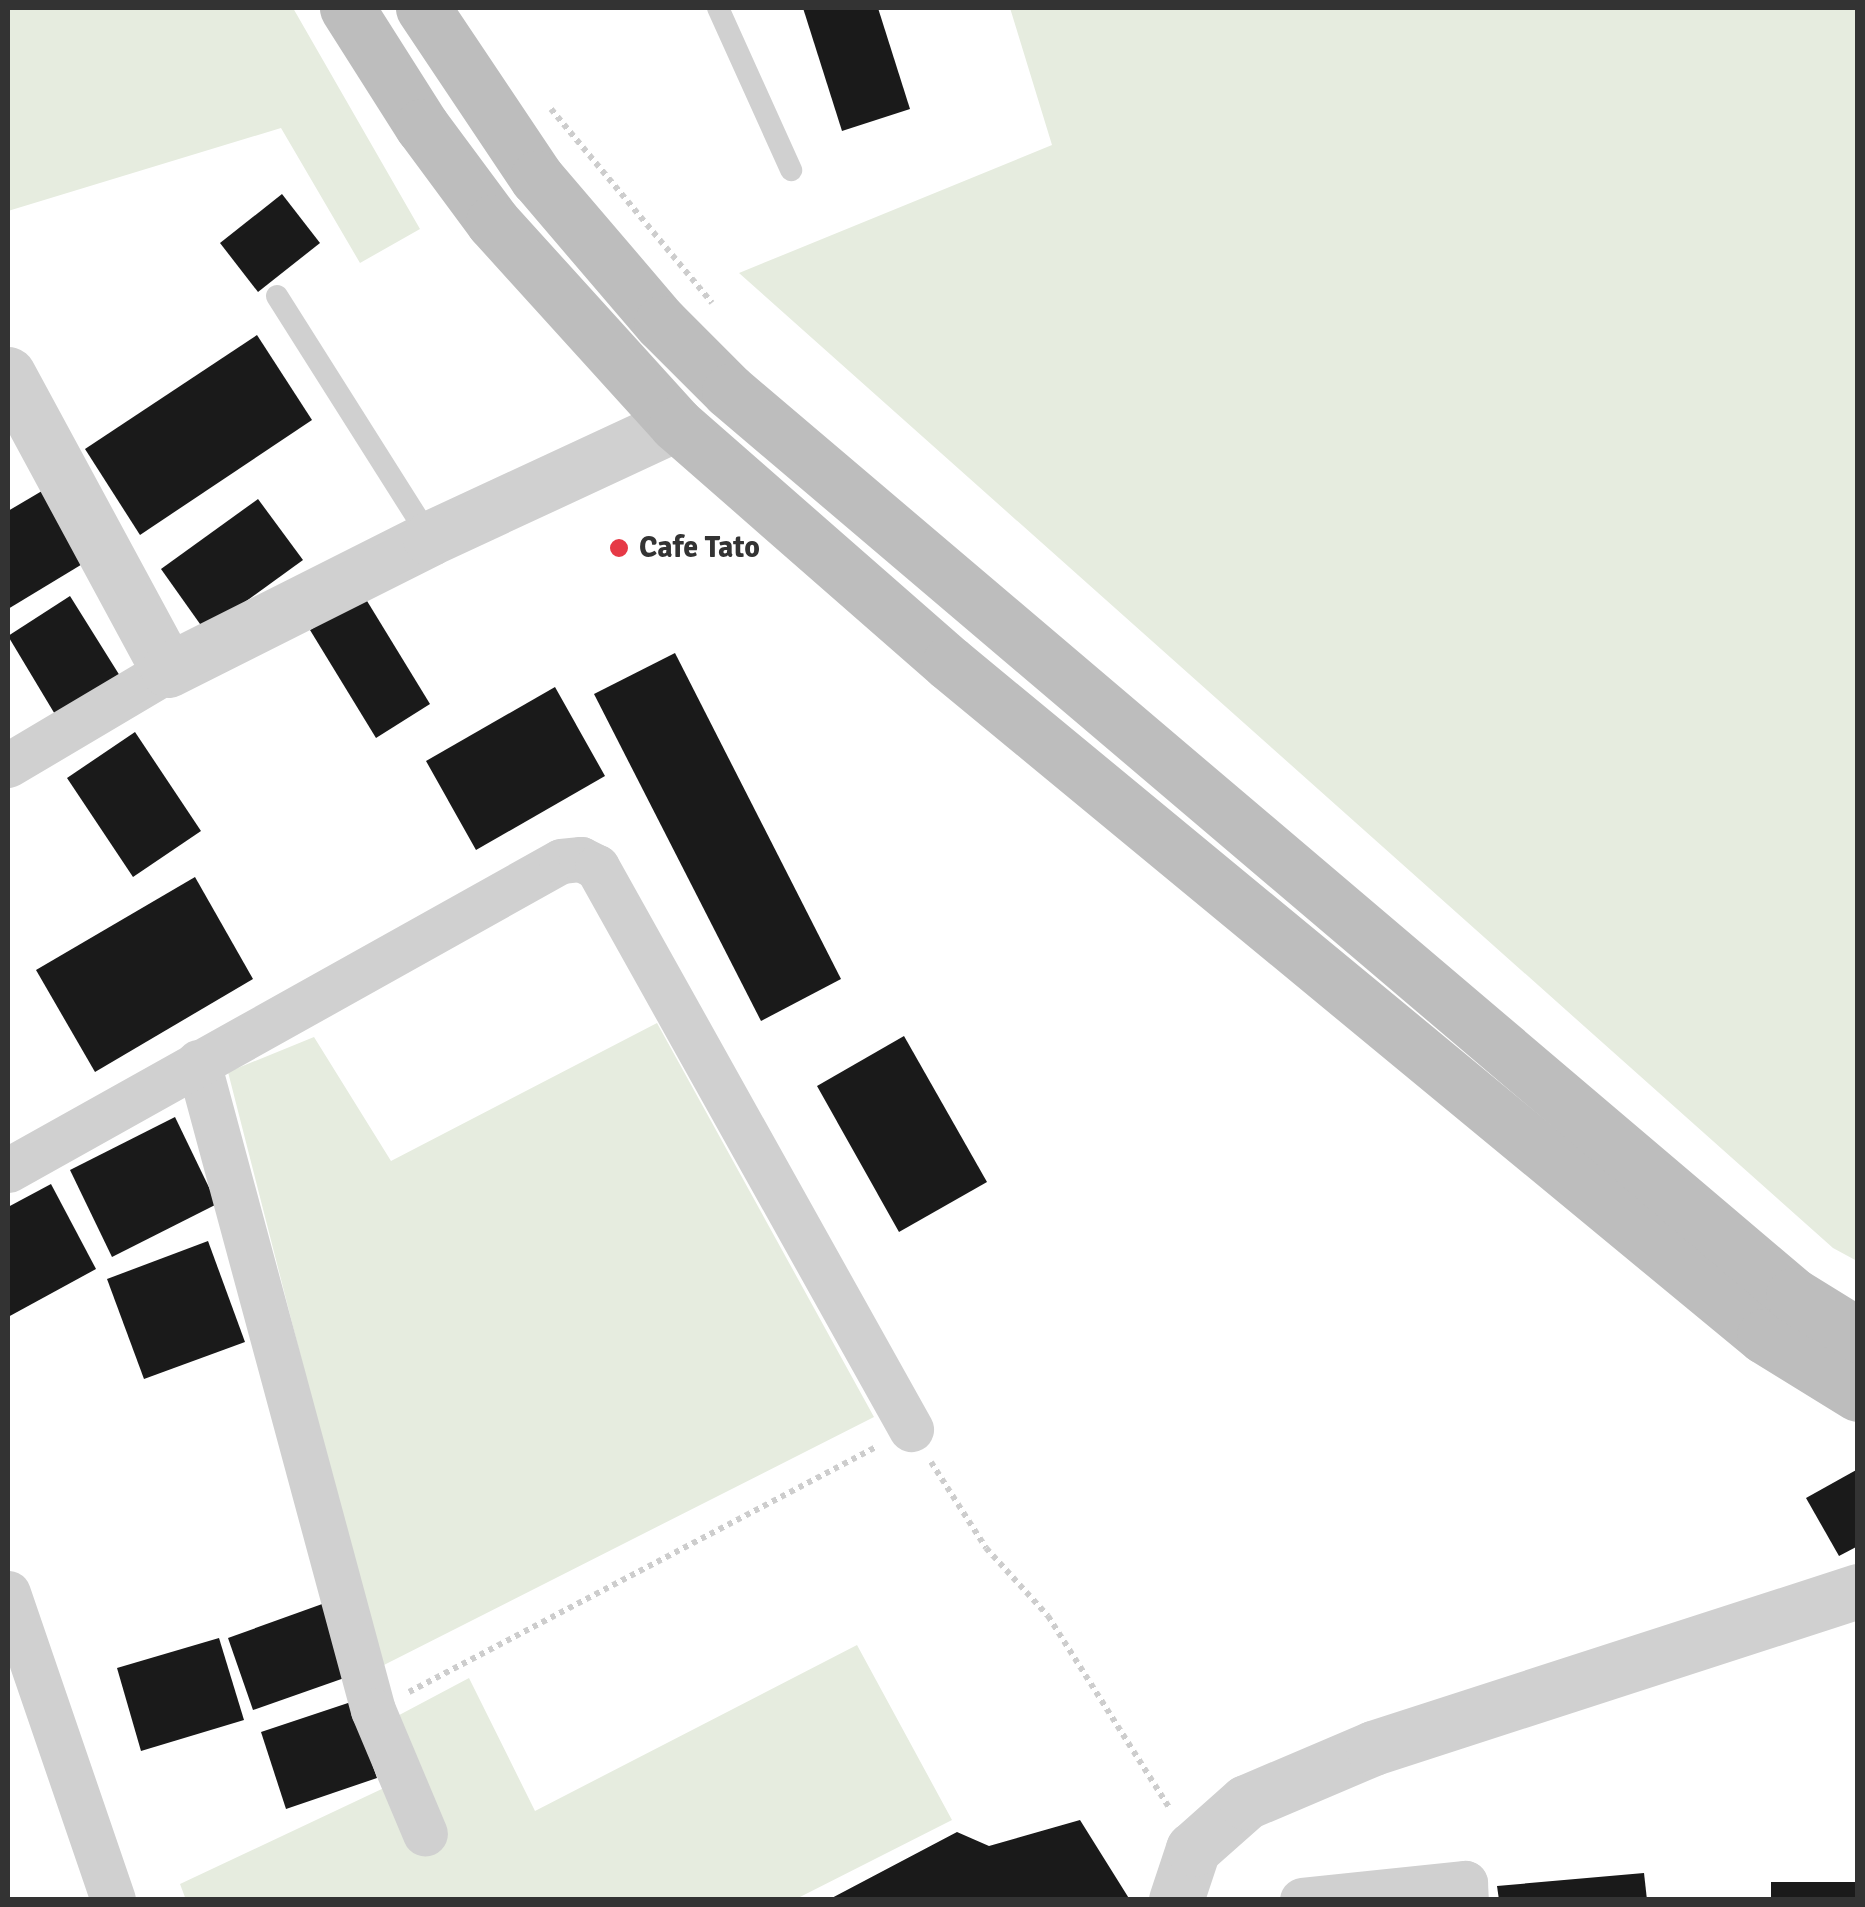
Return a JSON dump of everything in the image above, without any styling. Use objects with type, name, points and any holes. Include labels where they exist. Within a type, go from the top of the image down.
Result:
[{"type":"main road","points":[[347,8],[422,126],[494,222],[676,424],[949,663],[1764,1336],[1858,1394]]},
{"type":"main road","points":[[423,8],[537,178],[660,324],[728,392],[1793,1295],[1858,1335]]},
{"type":"street","points":[[8,374],[168,670]]},
{"type":"street","points":[[8,765],[168,670],[430,538],[676,424]]},
{"type":"street","points":[[8,1170],[560,861],[581,859],[597,867],[911,1429]]},
{"type":"street","points":[[198,1062],[374,1710],[425,1834]]},
{"type":"street","points":[[1185,1874],[1246,1802],[1374,1748],[1858,1591]]},
{"type":"street","points":[[8,1594],[113,1900]]},
{"type":"street","points":[[1302,1900],[1464,1884],[1466,1900]]},
{"type":"lane","points":[[718,8],[791,170]]},
{"type":"lane","points":[[277,296],[430,538]]},
{"type":"path","points":[[374,1710],[911,1429],[986,1548],[1048,1616],[1185,1874]]},
{"type":"shaded area","points":[[8,8],[293,8],[420,229],[360,263],[281,128],[8,211]]},
{"type":"shaded area","points":[[1010,8],[1857,8],[1857,1261],[1833,1248],[739,273],[1052,145]]},
{"type":"shaded area","points":[[657,1023],[874,1417],[380,1667],[228,1072],[314,1037],[391,1161]]},
{"type":"shaded area","points":[[857,1645],[952,1820],[796,1899],[186,1900],[180,1884],[386,1787],[371,1730],[469,1678],[535,1811]]},
{"type":"building","points":[[803,8],[878,8],[910,109],[842,131]]},
{"type":"building","points":[[282,194],[320,243],[258,292],[220,243]]},
{"type":"building","points":[[257,335],[312,420],[140,535],[85,449]]},
{"type":"building","points":[[47,488],[89,560],[8,609],[8,511]]},
{"type":"building","points":[[258,499],[303,560],[205,631],[161,569]]},
{"type":"building","points":[[70,596],[120,676],[56,716],[8,636]]},
{"type":"building","points":[[364,596],[430,704],[376,738],[310,630]]},
{"type":"building","points":[[675,653],[841,979],[761,1021],[594,694]]},
{"type":"building","points":[[555,687],[605,776],[476,850],[426,761]]},
{"type":"building","points":[[135,732],[201,831],[133,877],[67,778]]},
{"type":"building","points":[[195,877],[253,979],[95,1072],[36,970]]},
{"type":"building","points":[[904,1036],[987,1182],[899,1232],[817,1086]]},
{"type":"building","points":[[175,1117],[217,1204],[112,1257],[70,1170]]},
{"type":"building","points":[[51,1184],[96,1269],[8,1317],[8,1207]]},
{"type":"building","points":[[208,1241],[245,1342],[144,1379],[107,1279]]},
{"type":"building","points":[[1858,1469],[1858,1546],[1839,1556],[1806,1498]]},
{"type":"building","points":[[325,1603],[350,1676],[253,1710],[228,1638]]},
{"type":"building","points":[[219,1638],[244,1720],[141,1751],[117,1668]]},
{"type":"building","points":[[351,1702],[377,1778],[286,1809],[261,1732]]},
{"type":"building","points":[[1080,1820],[1130,1900],[828,1900],[957,1832],[989,1846]]},
{"type":"building","points":[[1644,1873],[1647,1900],[1499,1900],[1497,1886]]},
{"type":"building","points":[[1771,1882],[1858,1882],[1858,1900],[1771,1900]]},
{"type":"place","name":"Cafe Tato","points":[[619,548]]}]
